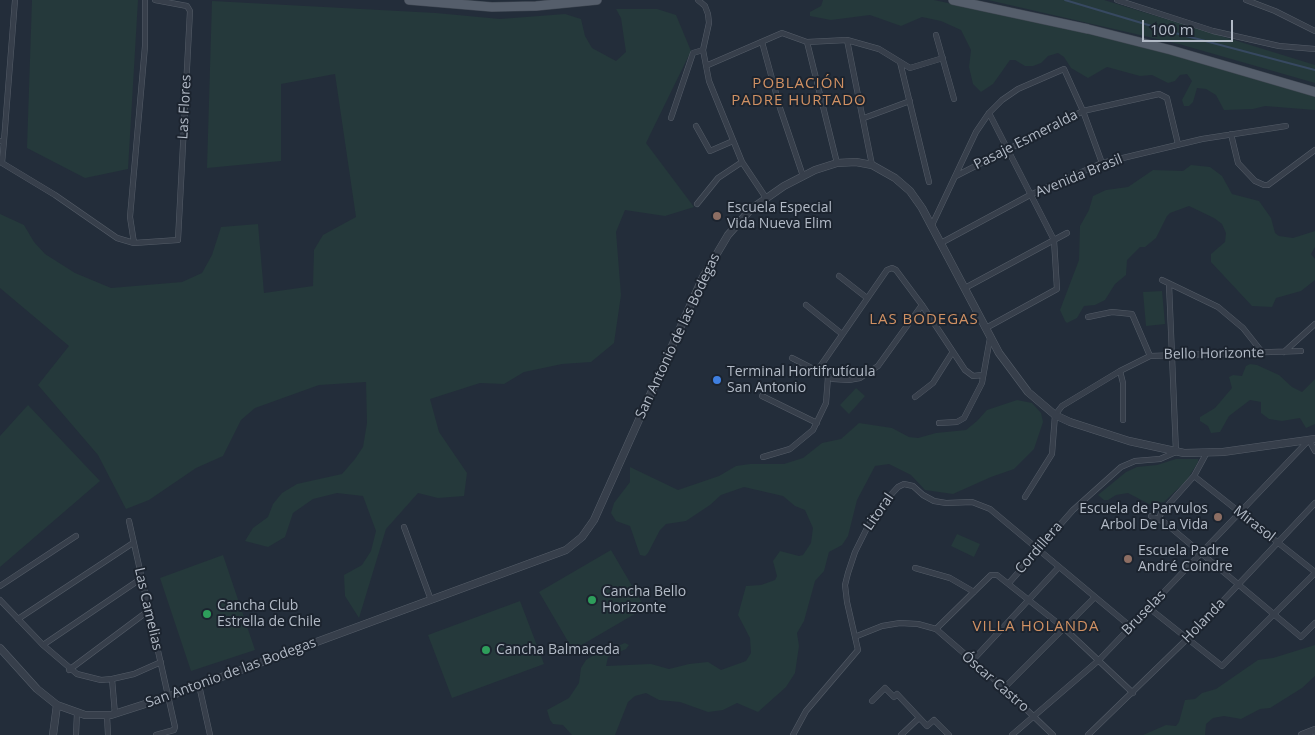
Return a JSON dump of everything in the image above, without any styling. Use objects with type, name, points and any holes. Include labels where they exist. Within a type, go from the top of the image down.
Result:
[{"type":"main road","points":[[409,0],[492,7],[536,6],[597,0]]},
{"type":"main road","points":[[953,0],[1162,47],[1315,92]]},
{"type":"street","points":[[15,0],[2,141],[2,163],[55,195],[117,238],[134,243],[130,217],[145,46],[145,0]]},
{"type":"street","name":"Las Flores","points":[[134,243],[178,240],[190,11],[186,6],[155,0]]},
{"type":"street","points":[[698,0],[705,6],[709,23],[704,50],[708,65],[709,81],[742,162],[766,198]]},
{"type":"street","points":[[1117,0],[1214,31],[1279,46],[1315,49]]},
{"type":"street","points":[[1246,0],[1275,11],[1315,32]]},
{"type":"street","points":[[708,65],[782,33],[807,42],[848,40],[879,49],[910,68],[942,58]]},
{"type":"street","points":[[936,35],[954,99]]},
{"type":"street","points":[[848,40],[872,165]]},
{"type":"street","points":[[762,42],[780,108],[803,176]]},
{"type":"street","points":[[807,42],[837,163]]},
{"type":"street","points":[[671,118],[693,54],[704,50]]},
{"type":"street","points":[[900,62],[929,182]]},
{"type":"street","points":[[932,225],[976,132],[988,113],[1018,89],[1064,69],[1083,110],[1102,163]]},
{"type":"street","name":"Pasaje Esmeralda","points":[[955,176],[1006,148],[1083,110],[1164,95],[1167,98],[1178,144]]},
{"type":"street","points":[[864,118],[910,102]]},
{"type":"street","points":[[986,328],[1057,289],[1054,240],[988,113]]},
{"type":"street","points":[[696,126],[710,151],[733,141]]},
{"type":"street","name":"Avenida Brasil","points":[[941,243],[1030,195],[1102,163],[1178,144],[1286,126]]},
{"type":"street","points":[[1231,134],[1238,163],[1248,175],[1264,185],[1268,185],[1315,150]]},
{"type":"street","points":[[697,204],[718,178],[742,162]]},
{"type":"street","name":"San Antonio de las Bodegas","points":[[0,648],[37,690],[56,705],[77,713],[107,716],[170,696],[560,553],[586,532],[598,511],[709,265],[736,224],[766,198],[803,176],[837,163],[856,162],[872,165],[888,173],[906,188],[922,208],[932,225],[999,352],[1028,392],[1055,415],[1120,438],[1176,452],[1206,454],[1312,440]]},
{"type":"street","points":[[965,288],[1067,233]]},
{"type":"street","points":[[816,371],[887,270],[892,268],[896,270],[922,305],[967,373],[973,376],[982,375]]},
{"type":"street","points":[[839,276],[867,298]]},
{"type":"street","points":[[1162,280],[1218,307],[1243,328],[1262,352]]},
{"type":"street","points":[[1169,284],[1176,452]]},
{"type":"street","points":[[806,305],[842,334]]},
{"type":"street","points":[[792,358],[828,378],[854,379],[874,370],[922,305]]},
{"type":"street","points":[[1088,317],[1112,312],[1132,314],[1150,356]]},
{"type":"street","points":[[1284,352],[1315,324]]},
{"type":"street","points":[[939,423],[957,422],[964,418],[982,383],[982,375],[991,337]]},
{"type":"street","name":"Bello Horizonte","points":[[1055,415],[1062,406],[1120,371],[1150,356],[1301,351]]},
{"type":"street","points":[[915,397],[933,383],[952,353]]},
{"type":"street","points":[[1120,371],[1123,383],[1123,420]]},
{"type":"street","points":[[763,457],[783,452],[796,445],[817,423],[826,403],[828,378]]},
{"type":"street","points":[[762,396],[817,423]]},
{"type":"street","points":[[1025,497],[1052,454],[1055,415]]},
{"type":"street","points":[[1312,440],[1315,451]]},
{"type":"street","name":"Bruselas","points":[[1012,735],[1099,660],[1312,440]]},
{"type":"street","name":"Cordillera","points":[[936,629],[991,575],[997,576],[1008,583],[1073,510],[1121,467],[1135,461],[1160,459],[1176,452]]},
{"type":"street","points":[[1159,519],[1161,513],[1194,476],[1206,454]]},
{"type":"street","name":"Mirasol","points":[[1194,476],[1315,572]]},
{"type":"street","name":"Litoral","points":[[793,735],[806,711],[858,650],[847,602],[846,584],[848,572],[855,552],[868,526],[887,499],[900,485],[910,484],[928,498],[940,502],[968,502],[982,505],[1131,626]]},
{"type":"street","name":"Holanda","points":[[1088,735],[1133,694],[1315,504]]},
{"type":"street","points":[[1151,516],[1159,519],[1275,613],[1301,637],[1315,623]]},
{"type":"street","name":"Las Camelias","points":[[130,521],[148,611],[170,696],[175,728],[156,735]]},
{"type":"street","points":[[404,527],[431,600]]},
{"type":"street","points":[[0,586],[76,536]]},
{"type":"street","points":[[18,619],[133,543]]},
{"type":"street","points":[[972,661],[1059,567]]},
{"type":"street","points":[[915,568],[950,578],[974,592]]},
{"type":"street","points":[[1149,608],[1222,666],[1315,572]]},
{"type":"street","points":[[43,645],[142,578]]},
{"type":"street","points":[[1008,583],[1064,628],[1133,694]]},
{"type":"street","points":[[1004,688],[1095,597]]},
{"type":"street","points":[[0,600],[70,670],[89,678],[112,679],[134,674],[161,662]]},
{"type":"street","points":[[70,670],[148,611]]},
{"type":"street","points":[[856,636],[873,628],[900,623],[918,624],[936,629]]},
{"type":"street","name":"Óscar Castro","points":[[936,629],[1004,688],[1053,735]]},
{"type":"street","points":[[112,679],[115,714]]},
{"type":"street","points":[[199,685],[210,735]]},
{"type":"street","points":[[872,701],[885,688],[894,697],[897,694],[927,726],[934,720],[949,735]]},
{"type":"street","points":[[53,735],[56,705]]},
{"type":"street","points":[[76,735],[77,713]]},
{"type":"street","points":[[107,716],[108,735]]},
{"type":"street","points":[[901,735],[919,718]]},
{"type":"street","points":[[1302,735],[1315,730]]},
{"type":"green space","points":[[32,0],[138,0],[128,169],[85,178],[27,148]]},
{"type":"green space","points":[[823,0],[934,0],[1074,30],[1170,54],[1315,96],[1315,110],[1265,106],[1253,109],[1224,110],[1216,95],[1206,89],[1197,88],[1193,102],[1189,106],[1184,106],[1182,100],[1192,81],[1187,74],[1180,75],[1175,81],[1168,83],[1152,75],[1140,76],[1107,67],[1088,78],[1071,68],[1064,57],[1058,53],[1048,56],[1041,63],[1033,66],[1025,66],[1015,60],[1010,60],[993,84],[981,92],[973,84],[969,67],[971,50],[961,30],[941,21],[922,17],[901,26],[870,15],[831,20],[810,16],[810,12],[821,6]]},
{"type":"green space","points":[[988,0],[1104,0],[1315,65],[1315,83],[1179,44]]},
{"type":"green space","points":[[212,1],[436,13],[500,19],[565,14],[581,19],[585,36],[592,48],[616,61],[626,52],[621,18],[616,9],[657,9],[676,15],[691,51],[646,143],[694,207],[665,216],[625,210],[616,232],[621,295],[614,343],[591,362],[562,364],[524,372],[504,384],[480,383],[430,399],[439,432],[467,473],[464,496],[438,498],[418,493],[386,529],[359,618],[345,596],[344,575],[362,565],[371,551],[376,531],[363,496],[337,493],[313,499],[293,513],[285,537],[268,547],[245,541],[253,528],[268,517],[273,504],[282,493],[297,484],[342,474],[355,459],[363,447],[367,423],[366,382],[319,385],[255,408],[241,420],[223,456],[196,468],[149,500],[126,509],[98,455],[38,385],[69,346],[0,288],[0,214],[24,225],[34,242],[45,254],[75,273],[111,288],[182,282],[202,273],[212,255],[221,227],[258,224],[264,293],[313,286],[314,250],[323,235],[356,217],[335,74],[281,84],[281,161],[207,168]]},
{"type":"green space","points":[[1191,165],[1210,167],[1222,176],[1232,194],[1259,201],[1271,218],[1275,233],[1279,236],[1293,238],[1315,231],[1315,247],[1311,254],[1315,259],[1315,280],[1301,291],[1276,298],[1272,307],[1252,306],[1211,262],[1211,254],[1225,242],[1226,233],[1222,224],[1189,206],[1170,213],[1156,238],[1145,247],[1140,247],[1127,260],[1126,275],[1115,284],[1105,300],[1095,305],[1084,306],[1077,318],[1067,323],[1060,310],[1079,260],[1080,226],[1089,210],[1093,196],[1106,190],[1128,187],[1153,170],[1183,171]]},
{"type":"green space","points":[[1162,291],[1165,324],[1146,326],[1143,292]]},
{"type":"green space","points":[[1250,364],[1257,365],[1279,375],[1292,387],[1302,392],[1315,379],[1315,424],[1306,428],[1300,418],[1282,421],[1269,419],[1261,413],[1261,402],[1250,400],[1229,416],[1220,432],[1211,433],[1208,426],[1200,421],[1200,417],[1215,408],[1232,388],[1229,377],[1233,375],[1242,376],[1246,366]]},
{"type":"green space","points":[[856,388],[865,396],[849,414],[840,405]]},
{"type":"green space","points":[[1017,400],[1032,403],[1041,413],[1043,422],[1034,449],[1014,469],[953,494],[925,490],[911,475],[889,464],[875,466],[857,500],[848,536],[842,545],[829,552],[824,571],[815,581],[804,621],[797,633],[799,646],[795,673],[786,687],[758,712],[737,703],[723,710],[708,712],[680,702],[659,700],[646,693],[635,696],[628,702],[615,735],[572,735],[563,725],[553,724],[550,720],[547,710],[569,698],[579,683],[581,668],[586,660],[625,643],[629,645],[626,649],[608,657],[606,666],[651,664],[669,669],[708,662],[721,670],[746,661],[751,653],[750,638],[738,615],[746,586],[761,585],[775,580],[777,576],[773,561],[780,551],[799,556],[803,555],[811,543],[813,528],[805,510],[795,506],[783,496],[744,487],[721,495],[686,521],[666,524],[660,530],[648,553],[645,556],[640,555],[630,526],[616,521],[611,513],[614,503],[630,482],[630,467],[678,490],[719,476],[736,466],[784,464],[803,458],[822,443],[841,439],[859,423],[892,428],[909,437],[918,438],[936,433],[966,430],[987,410]]},
{"type":"green space","points":[[28,405],[100,481],[0,567],[0,436]]},
{"type":"green space","points":[[1176,459],[1198,459],[1198,462],[1187,480],[1164,502],[1149,504],[1128,493],[1116,495],[1108,500],[1104,500],[1098,495],[1126,472],[1137,467],[1157,465]]},
{"type":"green space","points":[[957,534],[980,544],[974,557],[951,546]]},
{"type":"green space","name":"Cancha Bello Horizonte","points":[[611,550],[645,608],[573,650],[539,592]]},
{"type":"green space","name":"Cancha Club Estrella de Chile","points":[[223,555],[255,650],[191,671],[160,578]]},
{"type":"green space","name":"Cancha Balmaceda","points":[[520,601],[544,664],[452,698],[428,635]]},
{"type":"green space","points":[[1315,645],[1315,676],[1302,688],[1270,708],[1260,709],[1241,719],[1224,716],[1213,718],[1206,724],[1205,735],[1143,735],[1166,725],[1176,726],[1179,722],[1185,700],[1195,699],[1202,693],[1216,689],[1258,660],[1273,658]]},
{"type":"waterway","points":[[1065,0],[1175,33],[1315,70]]},
{"type":"place","name":"Escuela Especial Vida Nueva Elim","points":[[717,216]]},
{"type":"place","name":"Terminal Hortifrutícula San Antonio","points":[[717,380]]},
{"type":"place","name":"Escuela de Parvulos Arbol De La Vida","points":[[1218,517]]},
{"type":"place","name":"Escuela Padre André Coindre","points":[[1128,559]]},
{"type":"place","name":"Cancha Bello Horizonte","points":[[592,600]]},
{"type":"place","name":"Cancha Club Estrella de Chile","points":[[207,614]]},
{"type":"place","name":"Cancha Balmaceda","points":[[486,650]]},
{"type":"district","name":"POBLACIÓN PADRE HURTADO","points":[[799,92]]},
{"type":"district","name":"LAS BODEGAS","points":[[924,320]]},
{"type":"district","name":"VILLA HOLANDA","points":[[1036,627]]}]
